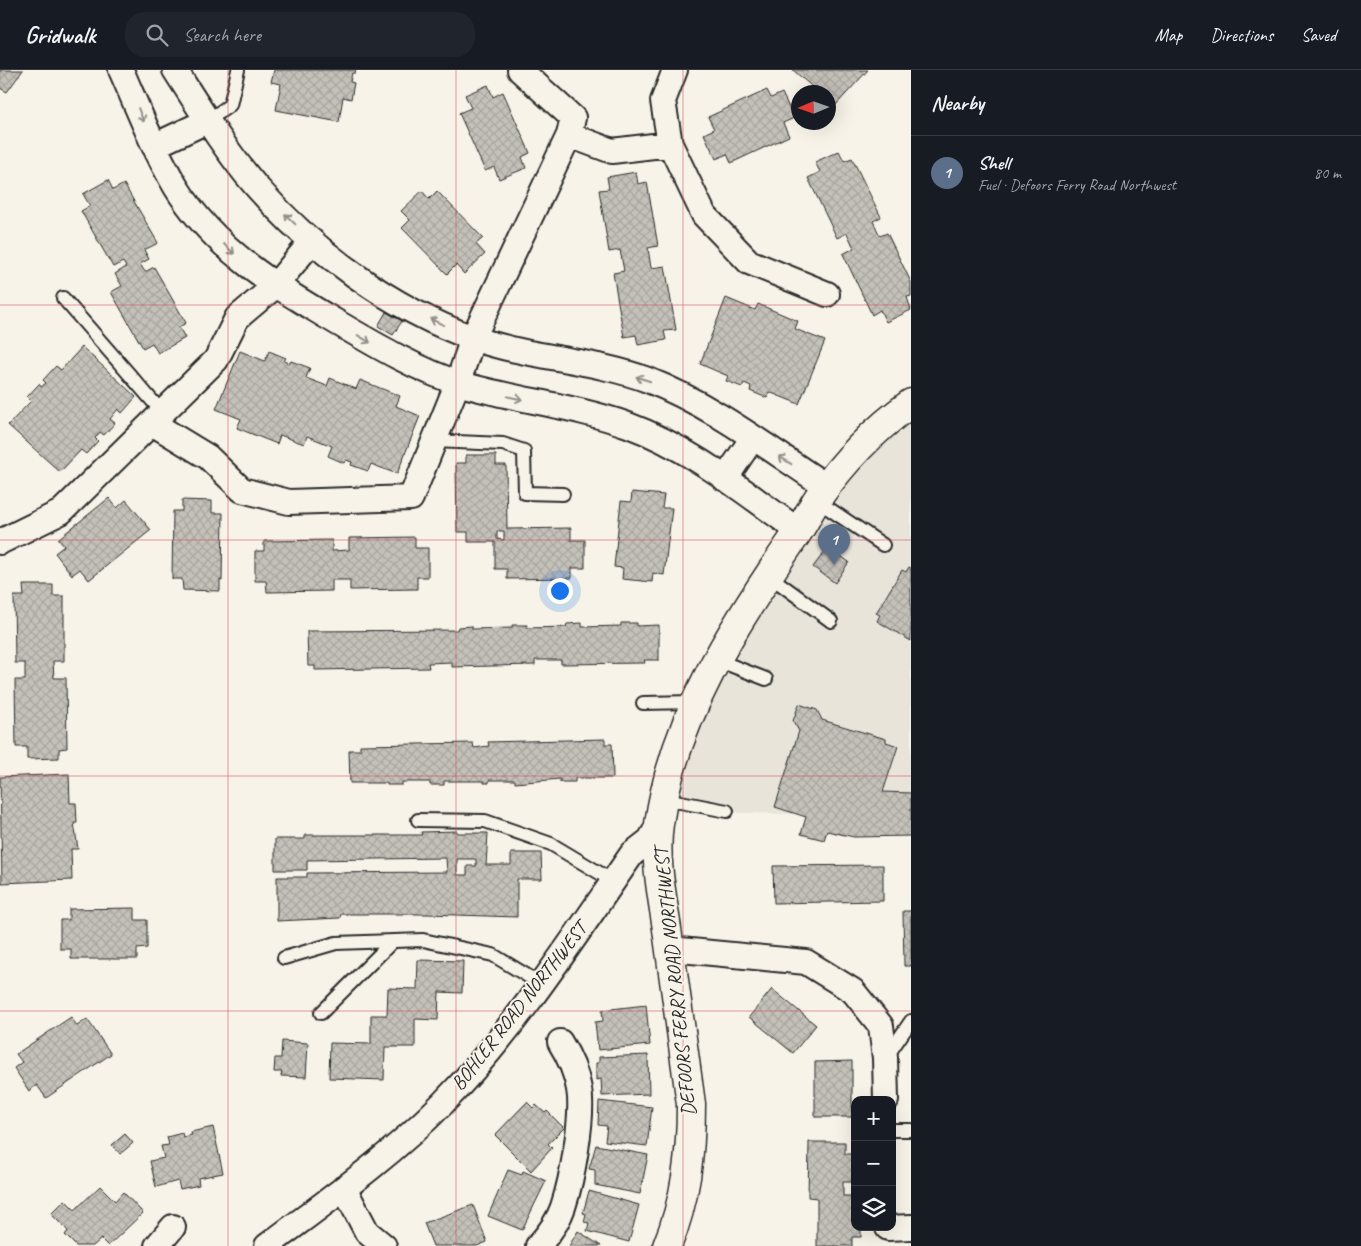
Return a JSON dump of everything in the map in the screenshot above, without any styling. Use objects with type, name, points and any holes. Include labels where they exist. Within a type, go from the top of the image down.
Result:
[{"type":"street","points":[[121,70],[154,146],[176,187],[206,227],[238,258],[275,286],[385,351],[458,382],[499,395],[596,416],[629,426],[674,446],[725,479],[799,532]]},
{"type":"street","points":[[176,70],[207,121],[256,185],[312,241],[349,270],[388,296],[434,322],[473,338],[512,349],[606,368],[647,380],[697,403],[752,439],[821,493]]},
{"type":"street","points":[[157,418],[208,457],[242,490],[289,502],[411,498],[458,382],[473,338],[569,136],[573,118],[520,70]]},
{"type":"street","points":[[675,70],[663,101],[670,144],[704,214],[749,262],[827,294]]},
{"type":"street","points":[[154,146],[207,121]]},
{"type":"street","points":[[569,136],[612,151],[670,144]]},
{"type":"street","points":[[0,542],[61,512],[216,360],[238,318],[275,286],[312,241]]},
{"type":"street","name":"DEFOORS FERRY ROAD NORTHWEST","points":[[667,1246],[679,1218],[691,1140],[691,1104],[659,872],[662,812],[675,754],[694,702],[717,660],[768,575],[799,532],[821,493],[853,453],[891,417],[911,404]]},
{"type":"street","points":[[725,479],[752,439]]},
{"type":"street","name":"BOHLER ROAD NORTHWEST","points":[[267,1246],[378,1162],[442,1104],[482,1059],[541,984],[632,854],[650,840],[662,812]]},
{"type":"street","points":[[670,949],[806,962],[853,991],[881,1026],[885,1058],[886,1096]]},
{"type":"street","points":[[538,1246],[548,1236],[562,1208],[572,1171],[578,1121],[580,1091],[572,1062],[560,1042]]},
{"type":"street","points":[[344,1188],[367,1232],[384,1246]]},
{"type":"street","points":[[157,1246],[173,1227]]},
{"type":"lane","points":[[207,121],[230,105],[238,70]]},
{"type":"lane","points":[[63,298],[157,418]]},
{"type":"lane","points":[[434,441],[503,444],[524,451],[525,493],[563,494]]},
{"type":"lane","points":[[821,493],[883,545]]},
{"type":"lane","points":[[768,575],[831,621]]},
{"type":"lane","points":[[717,660],[766,679]]},
{"type":"lane","points":[[643,703],[694,702]]},
{"type":"lane","points":[[662,812],[727,811]]},
{"type":"lane","points":[[418,820],[485,821],[551,844],[613,881]]},
{"type":"lane","points":[[284,958],[336,943],[423,940],[493,955],[541,984]]},
{"type":"lane","points":[[321,1013],[393,941]]},
{"type":"lane","points":[[885,1058],[911,1021]]},
{"type":"lane","points":[[896,1130],[911,1130]]},
{"type":"shaded area","points":[[911,418],[911,817],[676,811],[673,746],[786,536]]},
{"type":"building","points":[[0,70],[23,70],[7,92],[0,88]]},
{"type":"building","points":[[274,70],[356,70],[355,73],[352,73],[350,82],[354,83],[351,99],[343,97],[339,122],[276,110],[281,84],[271,82]]},
{"type":"building","points":[[793,70],[868,70],[836,105],[836,85],[810,85]]},
{"type":"building","points":[[488,85],[493,97],[503,92],[530,153],[522,157],[526,168],[499,179],[494,167],[485,171],[459,113],[471,108],[465,95]]},
{"type":"building","points":[[767,90],[771,98],[782,93],[791,112],[791,119],[783,123],[789,136],[731,163],[727,154],[716,159],[704,134],[714,129],[708,117]]},
{"type":"building","points":[[839,151],[844,161],[852,158],[881,217],[873,221],[880,236],[887,233],[911,282],[911,296],[907,297],[911,310],[886,322],[880,310],[872,315],[843,254],[854,248],[847,233],[837,238],[808,178],[820,172],[815,162]]},
{"type":"building","points":[[636,172],[638,184],[647,182],[658,246],[648,248],[651,268],[665,266],[676,330],[664,331],[666,340],[638,345],[636,335],[624,337],[613,273],[624,271],[620,250],[609,252],[599,190],[609,189],[607,177]]},
{"type":"building","points":[[108,180],[113,190],[124,184],[158,243],[144,250],[149,259],[140,264],[145,272],[154,267],[186,323],[179,327],[185,338],[158,353],[152,343],[143,348],[111,292],[122,286],[115,274],[126,267],[123,262],[113,267],[81,211],[90,206],[83,194]]},
{"type":"building","points":[[422,191],[429,199],[437,191],[483,238],[476,244],[485,254],[464,274],[456,265],[447,274],[402,228],[410,220],[401,211]]},
{"type":"building","points":[[726,298],[755,310],[758,304],[798,321],[795,329],[825,341],[799,404],[769,392],[767,398],[750,391],[751,386],[744,383],[742,387],[726,381],[728,376],[700,364]]},
{"type":"building","points":[[386,312],[402,321],[393,335],[378,326]]},
{"type":"building","points":[[82,347],[136,397],[122,413],[118,409],[110,419],[115,423],[104,435],[100,432],[95,438],[98,441],[86,454],[81,450],[60,472],[8,425],[31,401],[27,397],[39,384],[41,387],[46,383],[43,380],[56,366],[61,370]]},
{"type":"building","points":[[240,351],[265,361],[269,351],[286,358],[284,361],[290,363],[291,361],[310,368],[306,378],[327,386],[330,378],[356,389],[360,380],[400,396],[396,406],[420,416],[397,474],[371,464],[368,471],[351,465],[352,462],[346,460],[344,463],[328,456],[332,446],[307,436],[304,444],[280,435],[277,444],[237,428],[241,419],[216,409]]},
{"type":"building","points":[[466,455],[496,455],[496,465],[506,465],[507,529],[571,528],[571,540],[585,540],[585,568],[572,568],[572,578],[507,579],[507,569],[495,569],[495,542],[468,542],[468,532],[457,532],[456,463],[466,463]],"holes":[[[497,531],[504,531],[504,540],[497,539]]]},
{"type":"building","points":[[632,492],[664,495],[662,508],[672,508],[664,575],[653,573],[652,582],[622,579],[623,568],[614,567],[621,501],[631,502]]},
{"type":"building","points":[[109,498],[117,508],[126,500],[151,530],[89,580],[80,569],[72,575],[55,553],[64,546],[58,539]]},
{"type":"building","points":[[182,500],[212,501],[212,513],[223,513],[222,581],[220,580],[220,591],[183,590],[182,579],[172,579],[173,511],[182,511]]},
{"type":"building","points":[[415,537],[415,548],[428,548],[428,577],[417,577],[417,589],[350,590],[350,580],[332,580],[332,591],[267,592],[266,581],[255,581],[255,551],[264,551],[264,541],[332,540],[332,551],[349,550],[349,538]]},
{"type":"building","points":[[828,547],[849,562],[835,583],[813,567]]},
{"type":"building","points":[[909,567],[911,568],[911,641],[877,621],[880,615],[876,613],[902,570],[906,572]]},
{"type":"building","points":[[23,585],[53,585],[53,596],[64,596],[64,661],[53,661],[54,678],[66,678],[67,748],[59,749],[59,758],[27,759],[27,747],[16,747],[15,680],[25,680],[25,663],[15,663],[14,596],[24,596]]},
{"type":"building","points":[[582,623],[582,627],[621,626],[621,623],[637,623],[637,626],[659,625],[659,660],[644,660],[645,663],[561,664],[561,660],[535,660],[535,665],[452,667],[452,662],[428,663],[429,668],[315,670],[315,666],[308,666],[307,631],[457,630],[458,627],[472,626],[472,629],[512,628],[512,625],[527,625],[527,628],[566,627],[567,624]]},
{"type":"building","points":[[799,704],[817,710],[822,720],[886,739],[886,742],[898,746],[883,792],[911,793],[911,836],[854,837],[827,831],[824,840],[801,834],[806,817],[775,807],[799,731],[793,721]]},
{"type":"building","points":[[605,739],[605,744],[612,744],[613,778],[575,778],[575,782],[560,782],[560,779],[515,783],[515,780],[489,780],[489,783],[484,783],[484,781],[444,781],[444,785],[430,785],[430,782],[402,782],[402,785],[350,783],[349,750],[360,750],[360,745],[473,743],[474,748],[489,746],[488,742]]},
{"type":"building","points":[[69,774],[70,803],[76,803],[77,823],[74,823],[78,849],[71,849],[72,880],[2,883],[0,777]]},
{"type":"building","points":[[457,831],[457,833],[488,833],[486,865],[511,865],[511,853],[541,853],[542,879],[517,879],[517,917],[341,914],[340,918],[277,921],[277,877],[307,877],[307,873],[447,872],[446,858],[307,860],[307,870],[275,870],[275,839],[305,839],[305,835],[422,835],[421,832]],"holes":[[[457,859],[476,859],[476,866],[467,866],[467,875],[457,875]]]},
{"type":"building","points":[[883,865],[883,901],[774,903],[773,866]]},
{"type":"building","points":[[135,908],[135,920],[147,920],[147,948],[137,949],[137,959],[71,959],[71,949],[60,949],[60,920],[69,920],[69,909]]},
{"type":"building","points":[[903,911],[911,911],[911,966],[904,966]]},
{"type":"building","points":[[418,960],[463,961],[462,993],[439,992],[438,1020],[415,1019],[415,1047],[385,1047],[384,1080],[329,1078],[330,1043],[371,1044],[371,1015],[387,1015],[388,988],[417,989]]},
{"type":"building","points":[[772,989],[816,1025],[793,1053],[749,1017]]},
{"type":"building","points":[[646,1005],[650,1045],[598,1050],[595,1022],[603,1021],[602,1010]]},
{"type":"building","points":[[71,1017],[77,1026],[87,1019],[111,1054],[46,1098],[37,1085],[29,1091],[14,1068],[22,1062],[16,1054]]},
{"type":"building","points":[[282,1041],[308,1043],[306,1077],[281,1076],[282,1072],[274,1072],[275,1058],[281,1058]]},
{"type":"building","points":[[648,1055],[649,1094],[602,1096],[601,1079],[596,1080],[596,1063],[599,1063],[599,1057]]},
{"type":"building","points":[[852,1061],[851,1117],[815,1117],[815,1062]]},
{"type":"building","points":[[599,1101],[652,1107],[647,1146],[605,1141],[607,1126],[598,1125]]},
{"type":"building","points":[[527,1102],[533,1108],[536,1105],[545,1113],[547,1111],[564,1128],[548,1144],[552,1148],[531,1171],[495,1135]]},
{"type":"building","points":[[213,1127],[223,1173],[198,1178],[199,1185],[180,1189],[178,1181],[156,1187],[150,1161],[164,1158],[161,1146],[169,1145],[167,1137],[182,1133],[183,1137],[192,1135],[191,1132]]},
{"type":"building","points":[[125,1134],[133,1143],[120,1154],[112,1145]]},
{"type":"building","points":[[809,1142],[845,1142],[845,1154],[851,1154],[851,1182],[843,1182],[843,1196],[851,1196],[851,1231],[861,1231],[861,1237],[852,1237],[852,1246],[817,1246],[817,1198],[808,1197]]},
{"type":"building","points":[[596,1145],[648,1155],[640,1194],[595,1185],[595,1170],[589,1169]]},
{"type":"building","points":[[508,1170],[522,1175],[523,1171],[546,1181],[522,1230],[488,1216]]},
{"type":"building","points":[[100,1186],[115,1201],[123,1192],[143,1213],[108,1246],[101,1239],[93,1246],[76,1246],[65,1235],[68,1231],[51,1214],[65,1200],[75,1210]]},
{"type":"building","points":[[589,1191],[639,1205],[629,1242],[587,1231],[589,1223],[584,1222],[586,1214],[583,1213]]},
{"type":"building","points":[[473,1205],[487,1242],[477,1246],[433,1246],[424,1223]]},
{"type":"building","points":[[578,1231],[601,1246],[569,1246]]},
{"type":"place","name":"Shell","points":[[834,565]]}]
